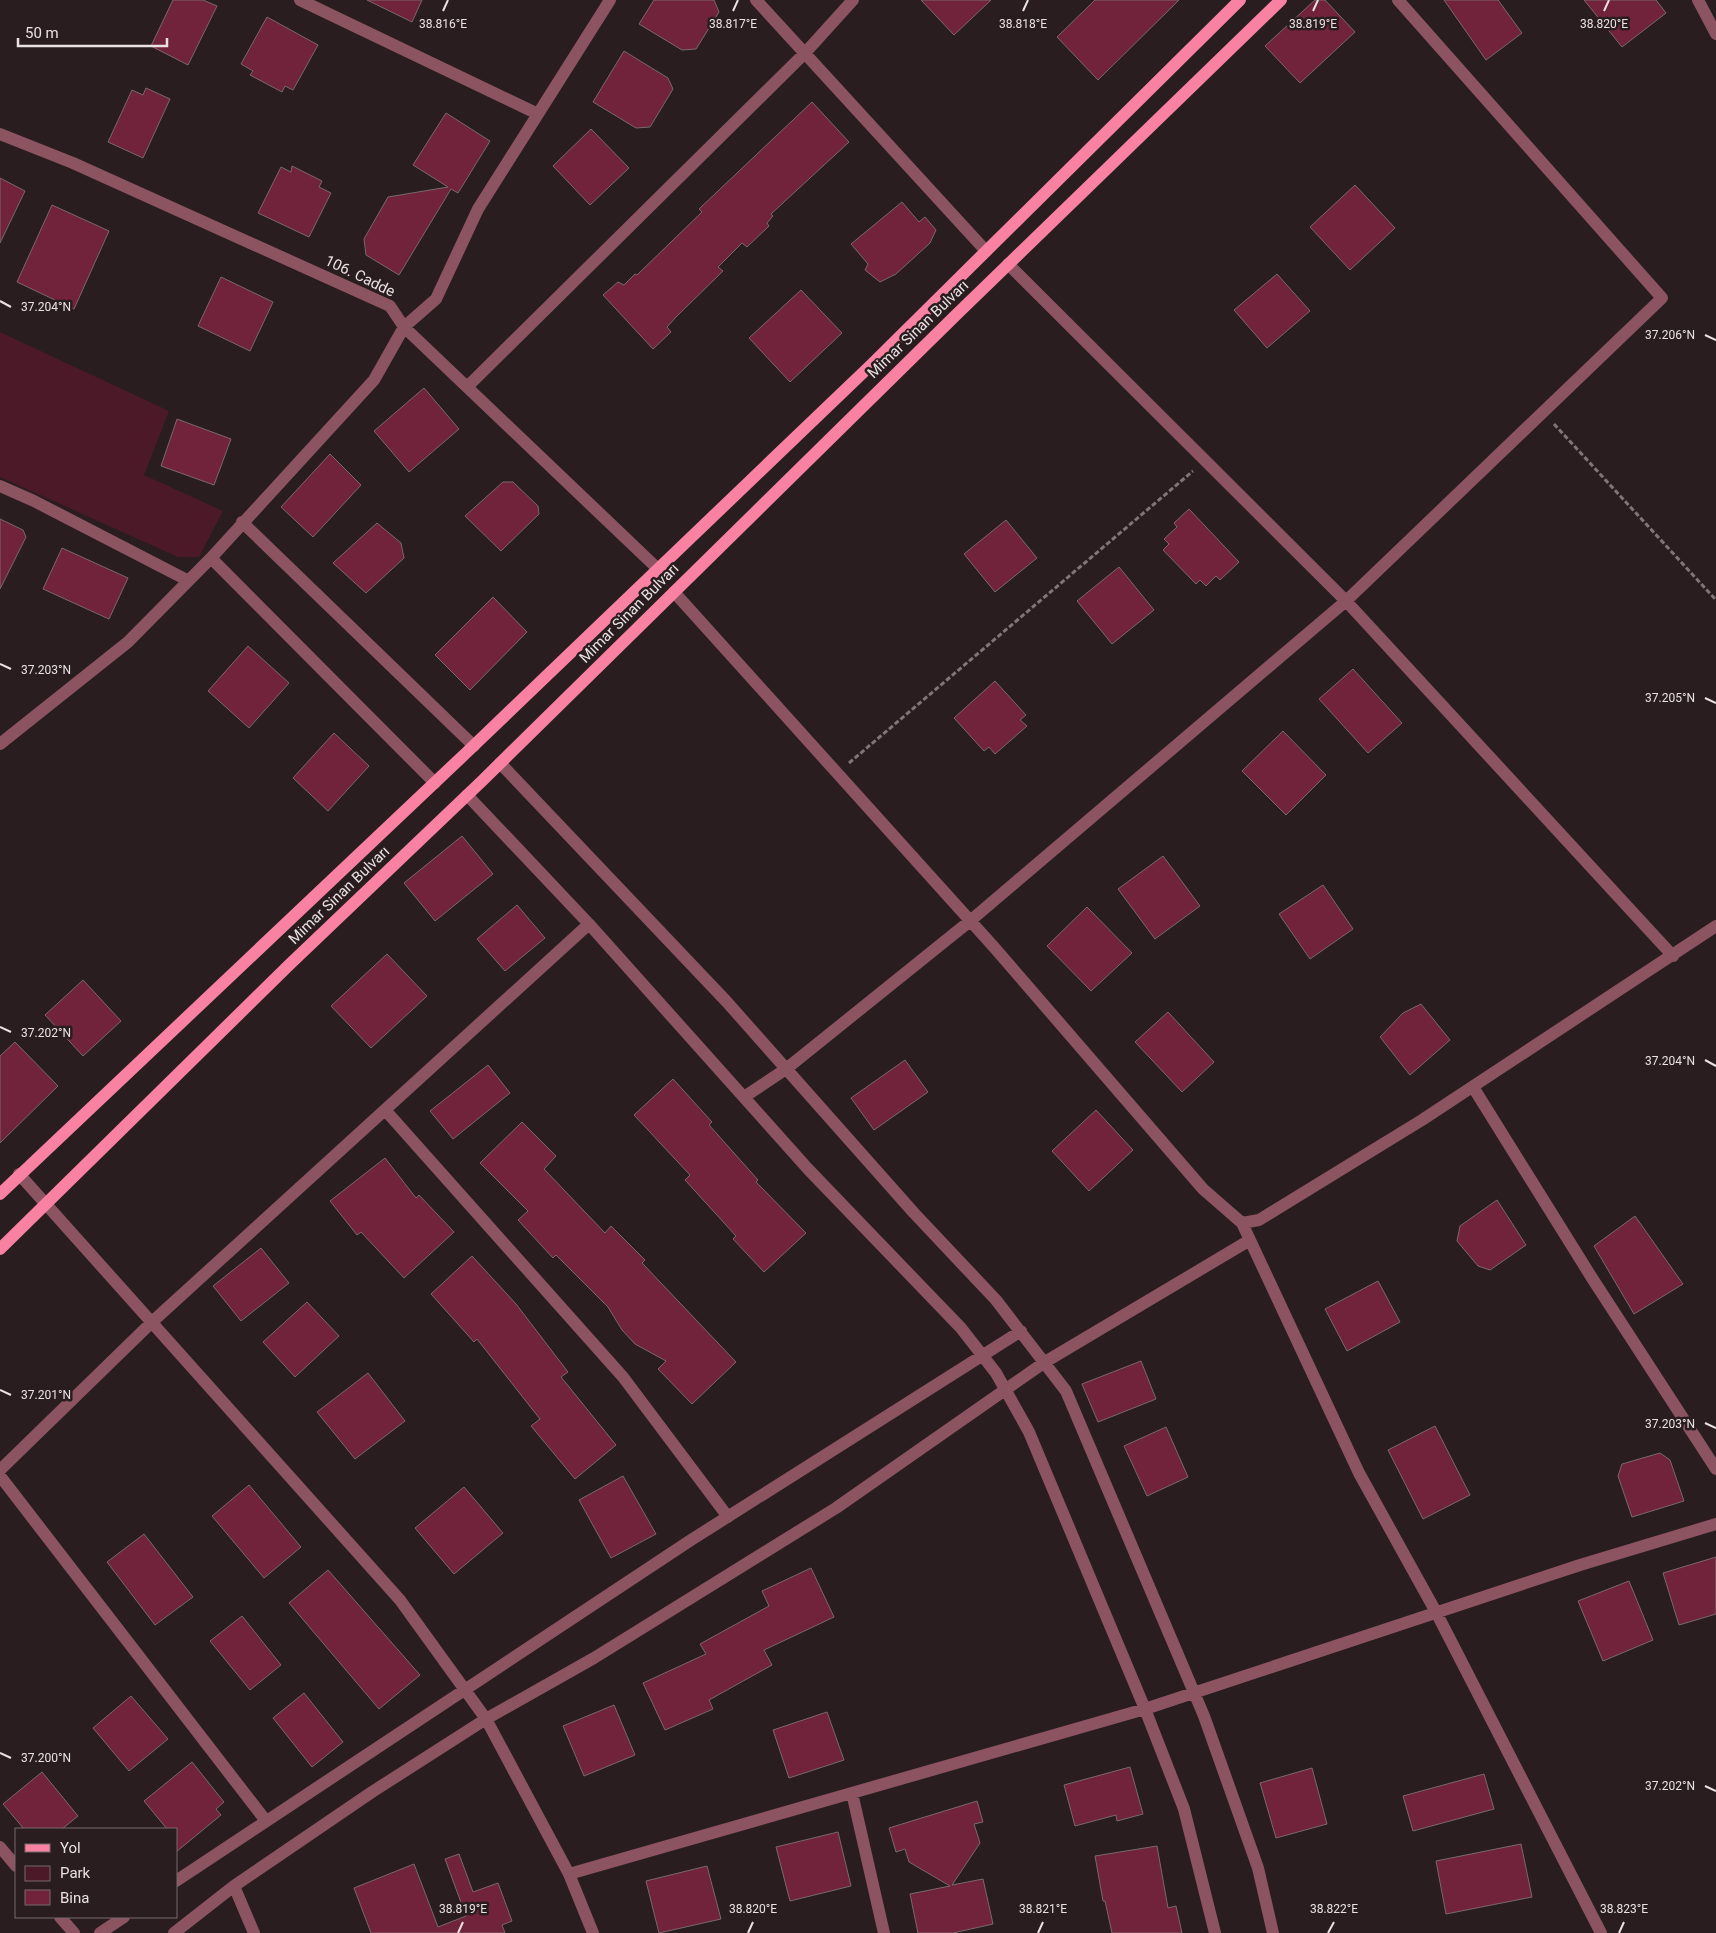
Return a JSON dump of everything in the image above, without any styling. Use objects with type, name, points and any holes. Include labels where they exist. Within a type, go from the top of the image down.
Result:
[{"type":"main road","name":"Mimar Sinan Bulvarı","points":[[0,1194],[474,746],[658,569],[986,251],[1240,0]]},
{"type":"main road","name":"Mimar Sinan Bulvarı","points":[[0,1249],[289,965],[500,763],[1008,264],[1281,0]]},
{"type":"street","points":[[300,0],[323,5],[538,114]]},
{"type":"street","points":[[0,744],[128,642],[187,580],[211,558],[374,380],[404,327],[436,299],[478,209],[610,0]]},
{"type":"street","points":[[756,0],[986,251]]},
{"type":"street","points":[[467,387],[805,53],[853,0]]},
{"type":"street","points":[[744,1097],[786,1069],[970,921],[1346,600],[1662,298],[1398,0]]},
{"type":"street","points":[[1698,0],[1716,34]]},
{"type":"street","name":"106. Cadde","points":[[0,134],[73,163],[390,306],[404,327],[658,569]]},
{"type":"street","points":[[1008,264],[1346,600],[1673,956]]},
{"type":"street","points":[[0,486],[34,501],[187,580]]},
{"type":"street","points":[[242,522],[474,746]]},
{"type":"street","points":[[211,558],[435,783]]},
{"type":"street","points":[[674,592],[970,921],[1203,1189],[1242,1223],[1359,1473],[1436,1612],[1601,1933]]},
{"type":"street","points":[[500,763],[726,1001],[914,1213],[996,1300],[1066,1391],[1194,1692],[1258,1868],[1272,1933]]},
{"type":"street","points":[[467,795],[589,924],[808,1169],[961,1328],[1006,1390],[1029,1432],[1145,1709],[1184,1809],[1215,1933]]},
{"type":"street","points":[[0,1470],[152,1322],[386,1111],[589,924]]},
{"type":"street","points":[[1242,1223],[1259,1220],[1473,1086],[1716,926]]},
{"type":"street","points":[[1473,1086],[1592,1278],[1716,1468]]},
{"type":"street","points":[[386,1111],[622,1376],[728,1517]]},
{"type":"street","points":[[19,1174],[47,1203],[400,1600],[486,1720],[569,1874],[592,1933]]},
{"type":"street","points":[[174,1933],[234,1886],[372,1792],[486,1720],[594,1658],[836,1508],[1045,1362],[1250,1240]]},
{"type":"street","points":[[178,1880],[728,1517],[1021,1331]]},
{"type":"street","points":[[0,1476],[266,1821]]},
{"type":"street","points":[[569,1874],[1145,1709],[1580,1565],[1716,1524]]},
{"type":"street","points":[[852,1793],[884,1933]]},
{"type":"street","points":[[0,1847],[15,1865]]},
{"type":"street","points":[[234,1886],[254,1933]]},
{"type":"street","points":[[61,1918],[74,1933]]},
{"type":"street","points":[[100,1933],[122,1918]]},
{"type":"path","points":[[1543,412],[1716,600]]},
{"type":"path","points":[[837,774],[1205,460]]},
{"type":"green space","points":[[0,332],[169,411],[144,475],[223,511],[199,557],[178,557],[0,477]]},
{"type":"building","points":[[173,0],[203,0],[217,6],[188,65],[151,46]]},
{"type":"building","points":[[367,0],[422,0],[412,22]]},
{"type":"building","points":[[654,0],[714,0],[719,12],[696,49],[682,50],[639,24]]},
{"type":"building","points":[[921,0],[991,0],[954,35]]},
{"type":"building","points":[[1095,0],[1179,0],[1098,80],[1057,37]]},
{"type":"building","points":[[1315,0],[1325,0],[1355,32],[1300,83],[1265,46]]},
{"type":"building","points":[[1444,0],[1498,0],[1522,33],[1486,60]]},
{"type":"building","points":[[1584,0],[1656,0],[1666,13],[1622,47]]},
{"type":"building","points":[[267,17],[318,45],[293,90],[285,86],[282,92],[250,75],[253,71],[241,64]]},
{"type":"building","points":[[624,51],[668,78],[673,89],[650,127],[636,128],[593,102]]},
{"type":"building","points":[[146,88],[170,99],[143,158],[108,142],[132,90],[143,95]]},
{"type":"building","points":[[812,102],[849,142],[771,214],[773,216],[767,223],[769,226],[747,247],[742,243],[718,267],[723,271],[667,327],[671,332],[653,349],[603,295],[618,282],[624,285],[635,274],[637,275],[702,212],[699,209]]},
{"type":"building","points":[[446,113],[490,141],[458,193],[451,189],[399,275],[366,255],[364,239],[388,197],[448,187],[413,165]]},
{"type":"building","points":[[591,129],[629,168],[590,205],[553,166]]},
{"type":"building","points":[[292,166],[322,181],[319,187],[331,193],[309,237],[258,213],[281,167],[291,172]]},
{"type":"building","points":[[0,178],[25,191],[0,243]]},
{"type":"building","points":[[1355,185],[1395,228],[1350,270],[1310,227]]},
{"type":"building","points":[[902,202],[919,222],[925,217],[936,230],[930,243],[896,274],[880,282],[865,270],[868,264],[851,244]]},
{"type":"building","points":[[52,205],[109,231],[74,309],[17,282]]},
{"type":"building","points":[[1277,274],[1310,311],[1267,348],[1234,310]]},
{"type":"building","points":[[221,277],[273,302],[250,351],[198,326]]},
{"type":"building","points":[[801,290],[842,333],[790,382],[749,338]]},
{"type":"building","points":[[424,388],[459,429],[409,472],[374,431]]},
{"type":"building","points":[[177,419],[231,439],[214,485],[161,466]]},
{"type":"building","points":[[330,454],[361,485],[313,537],[281,507]]},
{"type":"building","points":[[503,482],[513,482],[538,506],[539,514],[501,551],[465,516]]},
{"type":"building","points":[[1189,509],[1239,562],[1220,580],[1216,576],[1206,586],[1200,580],[1196,584],[1163,550],[1169,544],[1164,539],[1177,527],[1174,523]]},
{"type":"building","points":[[0,519],[23,530],[26,537],[0,589]]},
{"type":"building","points":[[1006,520],[1037,558],[995,592],[964,554]]},
{"type":"building","points":[[377,523],[401,543],[404,558],[366,593],[333,563]]},
{"type":"building","points":[[62,548],[128,578],[109,619],[43,589]]},
{"type":"building","points":[[1119,567],[1154,610],[1112,644],[1077,601]]},
{"type":"building","points":[[493,597],[527,632],[470,690],[435,655]]},
{"type":"building","points":[[248,646],[289,683],[249,728],[208,691]]},
{"type":"building","points":[[1353,669],[1402,723],[1368,753],[1319,699]]},
{"type":"building","points":[[995,681],[1026,715],[1020,720],[1027,726],[995,754],[989,747],[984,751],[954,718]]},
{"type":"building","points":[[1283,731],[1326,775],[1286,815],[1242,771]]},
{"type":"building","points":[[334,733],[369,766],[328,811],[293,778]]},
{"type":"building","points":[[462,836],[493,874],[435,921],[404,883]]},
{"type":"building","points":[[1163,856],[1200,906],[1155,939],[1118,889]]},
{"type":"building","points":[[1323,885],[1353,929],[1310,959],[1279,914]]},
{"type":"building","points":[[517,905],[545,938],[505,971],[477,939]]},
{"type":"building","points":[[1087,907],[1132,953],[1091,991],[1047,946]]},
{"type":"building","points":[[387,954],[427,996],[371,1048],[331,1006]]},
{"type":"building","points":[[83,980],[121,1021],[83,1056],[45,1015]]},
{"type":"building","points":[[1421,1004],[1450,1040],[1410,1075],[1380,1037],[1403,1013]]},
{"type":"building","points":[[1168,1012],[1214,1062],[1182,1092],[1135,1042]]},
{"type":"building","points":[[15,1042],[58,1086],[0,1143],[0,1056]]},
{"type":"building","points":[[905,1060],[928,1092],[874,1130],[851,1098]]},
{"type":"building","points":[[488,1065],[510,1093],[453,1139],[430,1111]]},
{"type":"building","points":[[673,1079],[712,1122],[709,1125],[758,1180],[756,1182],[806,1233],[764,1272],[733,1239],[736,1236],[685,1180],[690,1175],[634,1115]]},
{"type":"building","points":[[1096,1110],[1133,1150],[1089,1191],[1052,1151]]},
{"type":"building","points":[[522,1122],[556,1156],[544,1169],[605,1233],[611,1226],[645,1260],[642,1263],[736,1362],[692,1404],[658,1369],[666,1361],[635,1344],[622,1330],[608,1307],[556,1255],[553,1258],[518,1220],[528,1211],[480,1163]]},
{"type":"building","points":[[385,1158],[416,1198],[419,1195],[454,1232],[404,1278],[361,1232],[357,1235],[330,1201]]},
{"type":"building","points":[[1497,1200],[1526,1245],[1490,1270],[1478,1266],[1457,1241],[1460,1226]]},
{"type":"building","points":[[1635,1216],[1683,1284],[1634,1314],[1594,1246]]},
{"type":"building","points":[[261,1248],[289,1283],[241,1321],[213,1286]]},
{"type":"building","points":[[472,1256],[516,1304],[568,1372],[561,1377],[616,1445],[575,1479],[531,1426],[540,1419],[477,1339],[474,1342],[431,1294]]},
{"type":"building","points":[[1378,1281],[1400,1322],[1347,1351],[1325,1309]]},
{"type":"building","points":[[307,1302],[339,1336],[295,1377],[263,1342]]},
{"type":"building","points":[[1141,1361],[1156,1399],[1098,1422],[1082,1384]]},
{"type":"building","points":[[368,1373],[405,1421],[355,1459],[317,1412]]},
{"type":"building","points":[[1435,1426],[1470,1495],[1423,1519],[1388,1450]]},
{"type":"building","points":[[1166,1427],[1188,1477],[1147,1496],[1124,1446]]},
{"type":"building","points":[[1660,1453],[1670,1460],[1684,1501],[1632,1517],[1618,1476],[1622,1464]]},
{"type":"building","points":[[623,1476],[656,1534],[611,1558],[579,1500]]},
{"type":"building","points":[[249,1485],[301,1547],[264,1578],[212,1516]]},
{"type":"building","points":[[464,1487],[503,1533],[454,1574],[415,1528]]},
{"type":"building","points":[[144,1534],[193,1597],[155,1625],[107,1562]]},
{"type":"building","points":[[1716,1557],[1716,1614],[1679,1625],[1663,1573]]},
{"type":"building","points":[[811,1568],[834,1617],[764,1650],[772,1665],[709,1700],[713,1709],[665,1730],[643,1683],[706,1654],[700,1644],[769,1606],[762,1591]]},
{"type":"building","points":[[328,1570],[420,1675],[379,1709],[289,1603]]},
{"type":"building","points":[[1629,1581],[1653,1640],[1603,1661],[1578,1601]]},
{"type":"building","points":[[242,1616],[281,1665],[250,1690],[210,1641]]},
{"type":"building","points":[[304,1693],[343,1742],[312,1767],[273,1718]]},
{"type":"building","points":[[131,1696],[168,1739],[129,1771],[93,1728]]},
{"type":"building","points":[[614,1705],[635,1755],[584,1776],[563,1726]]},
{"type":"building","points":[[827,1712],[844,1760],[789,1778],[773,1730]]},
{"type":"building","points":[[192,1762],[224,1802],[216,1809],[221,1815],[178,1850],[178,1828],[166,1828],[144,1801]]},
{"type":"building","points":[[1130,1767],[1143,1814],[1117,1821],[1116,1815],[1075,1826],[1064,1785]]},
{"type":"building","points":[[1312,1768],[1327,1824],[1276,1838],[1260,1783]]},
{"type":"building","points":[[42,1772],[78,1816],[63,1828],[23,1828],[3,1804]]},
{"type":"building","points":[[1484,1774],[1494,1809],[1413,1831],[1403,1796]]},
{"type":"building","points":[[977,1801],[983,1822],[974,1824],[980,1843],[952,1885],[983,1879],[993,1924],[953,1933],[918,1933],[910,1894],[950,1886],[909,1862],[905,1849],[896,1852],[889,1828]]},
{"type":"building","points":[[838,1832],[851,1886],[790,1901],[776,1847]]},
{"type":"building","points":[[1521,1844],[1532,1897],[1446,1914],[1436,1861]]},
{"type":"building","points":[[1157,1846],[1168,1908],[1176,1906],[1182,1933],[1112,1933],[1105,1901],[1103,1901],[1095,1856]]},
{"type":"building","points":[[459,1854],[473,1892],[498,1883],[512,1921],[502,1925],[505,1933],[371,1933],[354,1888],[414,1864],[438,1927],[466,1916],[445,1859]]},
{"type":"building","points":[[707,1866],[721,1919],[659,1933],[646,1881]]}]
